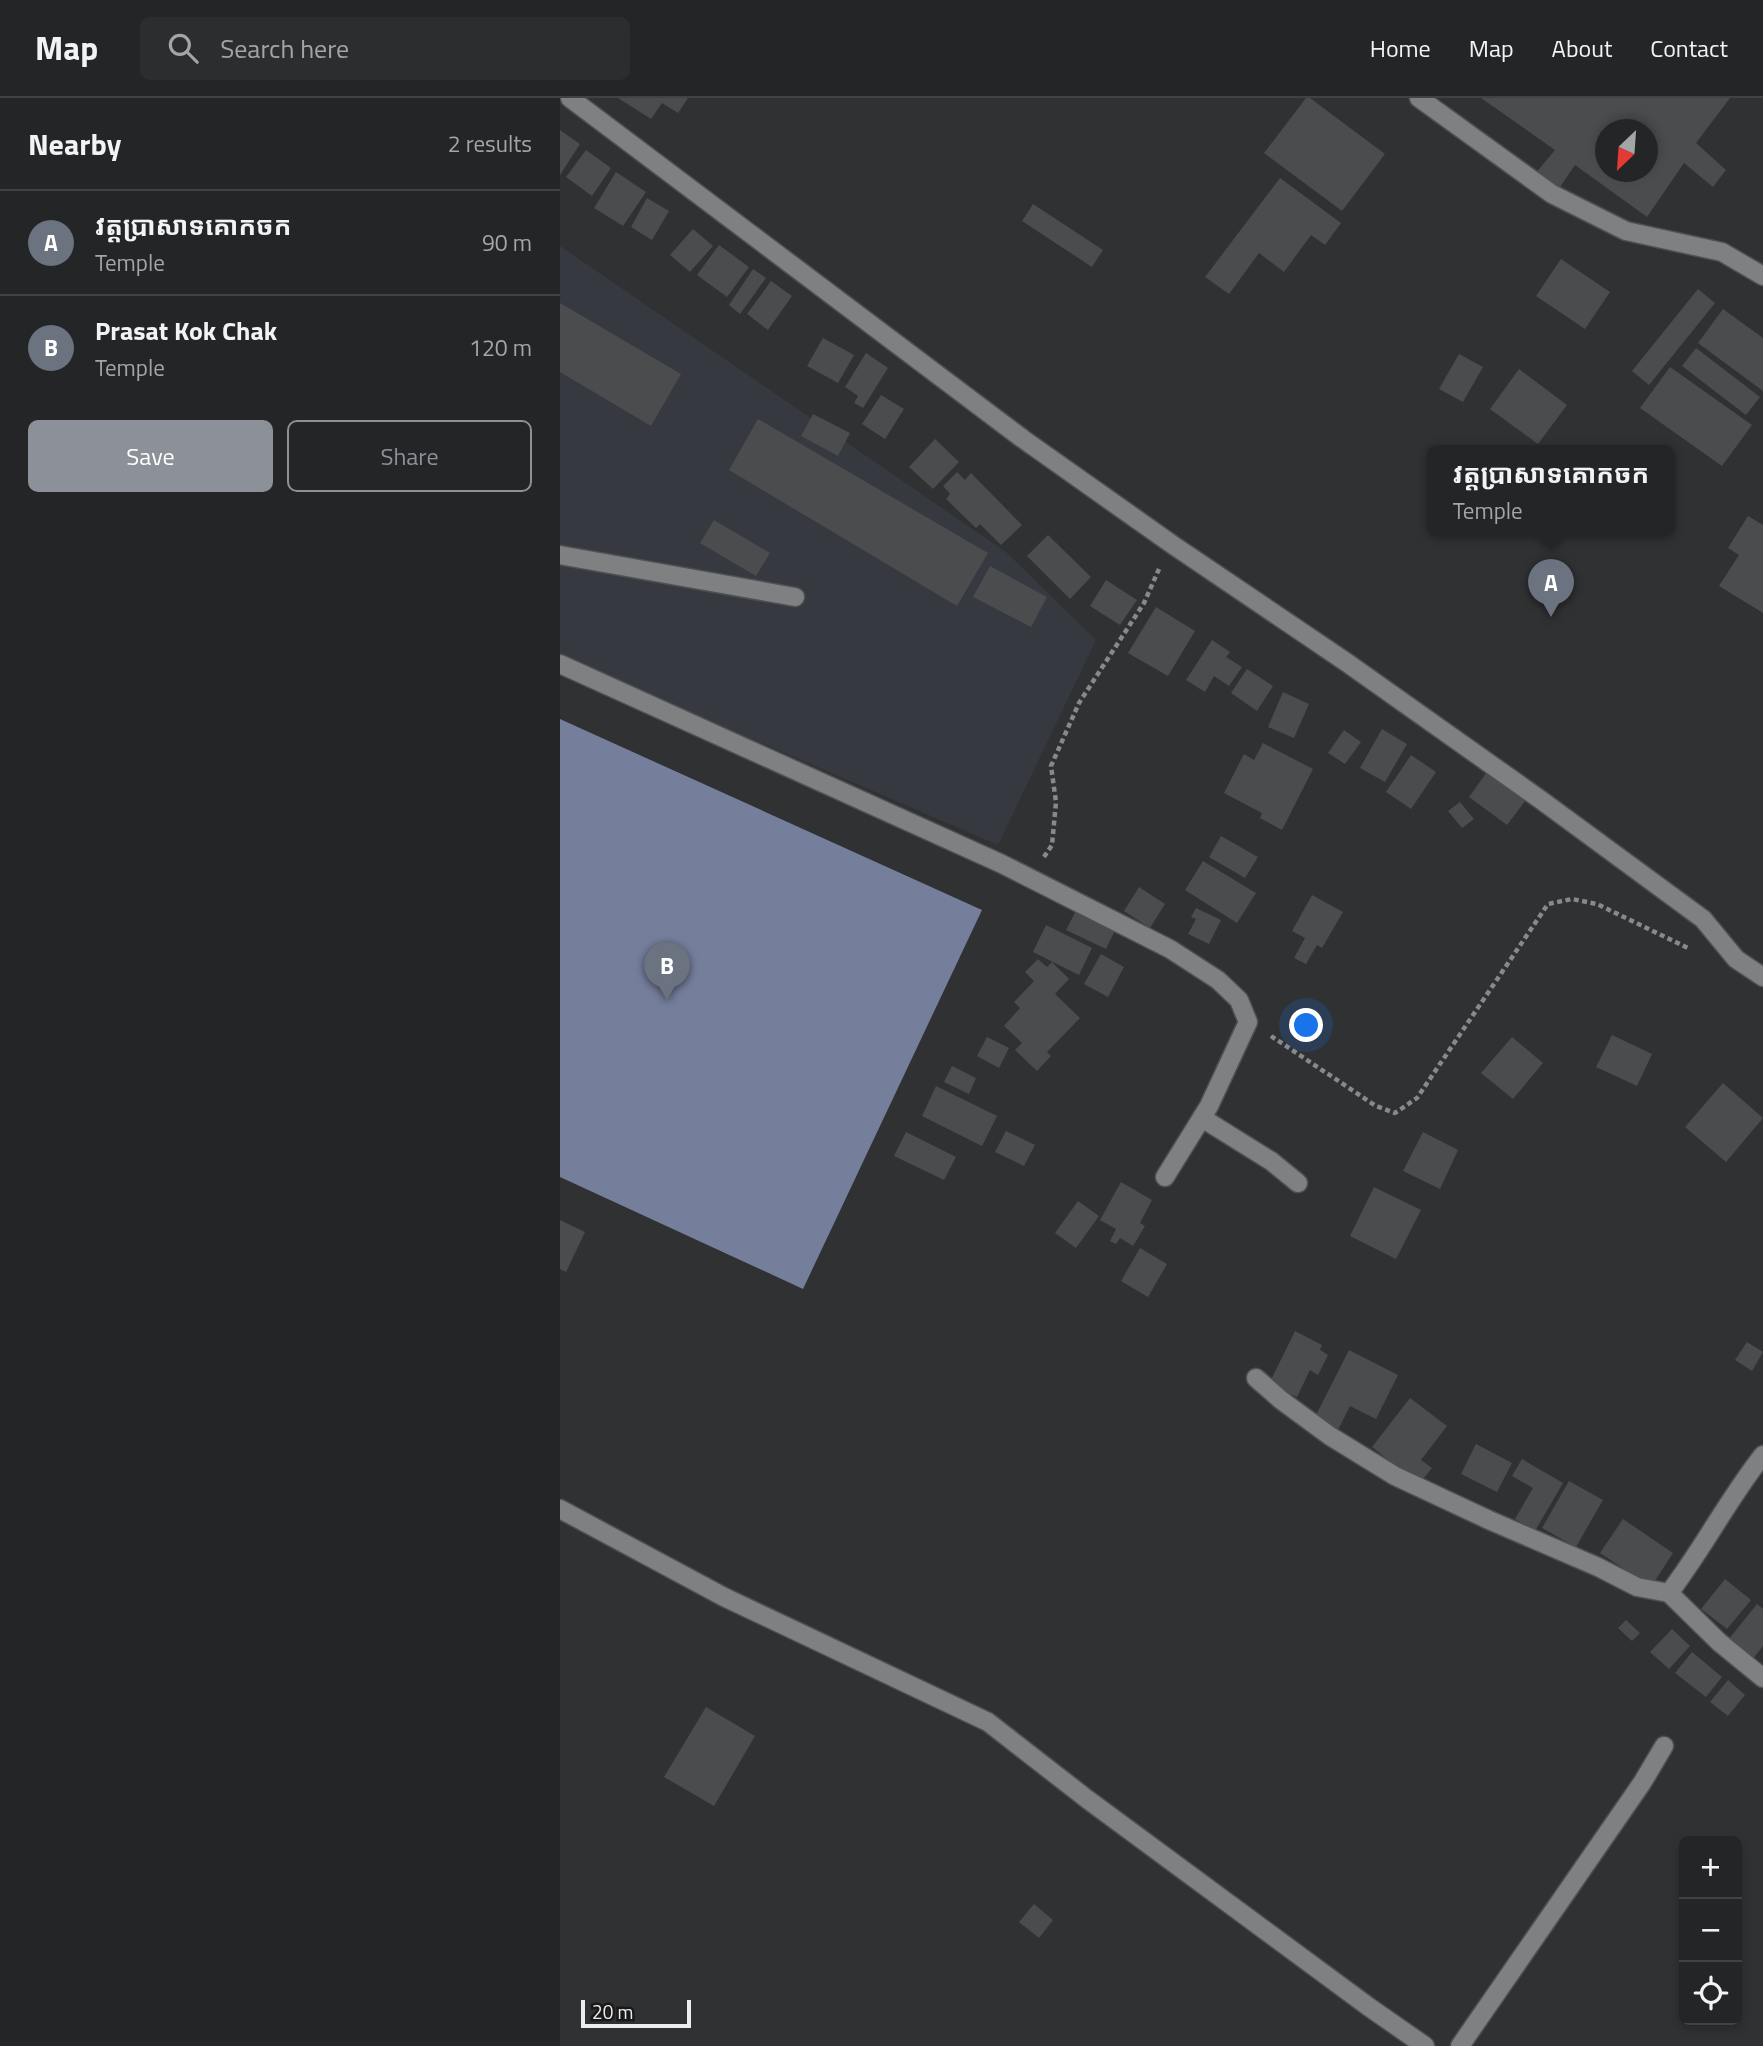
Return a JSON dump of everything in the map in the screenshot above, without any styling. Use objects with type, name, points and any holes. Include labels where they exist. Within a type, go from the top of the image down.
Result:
[{"type":"street","points":[[570,98],[1023,439],[1172,545],[1346,662],[1584,831],[1703,919],[1736,959],[1763,977]]},
{"type":"street","points":[[1419,98],[1552,194],[1626,231],[1722,252],[1763,275]]},
{"type":"street","points":[[560,555],[795,597]]},
{"type":"street","points":[[560,664],[1002,864],[1170,949],[1219,980],[1239,1000],[1248,1021],[1202,1118],[1165,1177]]},
{"type":"street","points":[[1202,1118],[1271,1161],[1298,1183]]},
{"type":"street","points":[[1256,1378],[1281,1401],[1330,1436],[1395,1476],[1637,1587],[1669,1593],[1719,1642],[1763,1678]]},
{"type":"street","points":[[1669,1593],[1709,1536],[1743,1480],[1763,1455]]},
{"type":"street","points":[[560,1509],[724,1597],[988,1721],[1087,1800],[1425,2046]]},
{"type":"street","points":[[1461,2046],[1642,1783],[1664,1746]]},
{"type":"path","points":[[1029,878],[1052,845],[1056,802],[1051,766],[1079,703],[1144,603],[1153,579],[1172,545]]},
{"type":"path","points":[[1248,1021],[1376,1106],[1395,1113],[1417,1098],[1548,904],[1572,899],[1597,904],[1685,948],[1736,959]]},
{"type":"shaded area","points":[[560,246],[1006,552],[1096,640],[998,845],[560,656]]},
{"type":"water","points":[[560,719],[982,910],[803,1289],[560,1177]]},
{"type":"building","points":[[618,98],[688,98],[678,113],[662,103],[651,119]]},
{"type":"building","points":[[1306,98],[1310,98],[1385,154],[1342,211],[1264,153]]},
{"type":"building","points":[[1481,98],[1730,98],[1696,143],[1726,170],[1713,187],[1684,163],[1647,217],[1599,182],[1658,182],[1658,119],[1595,119],[1595,179],[1575,165],[1558,190],[1535,174],[1555,150]]},
{"type":"building","points":[[560,130],[580,144],[560,175]]},
{"type":"building","points":[[586,150],[611,168],[592,196],[566,177]]},
{"type":"building","points":[[616,172],[646,192],[623,226],[594,208]]},
{"type":"building","points":[[1280,178],[1341,223],[1325,245],[1311,235],[1284,272],[1259,253],[1229,294],[1205,277]]},
{"type":"building","points":[[647,198],[669,211],[652,240],[631,227]]},
{"type":"building","points":[[1033,204],[1103,250],[1092,267],[1022,221]]},
{"type":"building","points":[[693,229],[713,246],[690,272],[670,255]]},
{"type":"building","points":[[719,245],[749,267],[727,297],[697,275]]},
{"type":"building","points":[[1561,259],[1610,292],[1585,329],[1536,296]]},
{"type":"building","points":[[753,269],[766,278],[740,314],[729,305]]},
{"type":"building","points":[[771,281],[792,296],[768,330],[747,314]]},
{"type":"building","points":[[1698,289],[1715,303],[1649,385],[1632,371]]},
{"type":"building","points":[[560,303],[681,374],[651,426],[560,372]]},
{"type":"building","points":[[1723,309],[1763,338],[1763,391],[1698,343]]},
{"type":"building","points":[[823,338],[854,355],[838,383],[807,366]]},
{"type":"building","points":[[1696,348],[1760,397],[1746,415],[1682,366]]},
{"type":"building","points":[[866,353],[888,368],[863,408],[854,403],[858,396],[845,387]]},
{"type":"building","points":[[1459,354],[1483,367],[1463,402],[1439,389]]},
{"type":"building","points":[[1670,367],[1752,425],[1722,466],[1640,408]]},
{"type":"building","points":[[1519,369],[1567,405],[1538,444],[1490,409]]},
{"type":"building","points":[[881,395],[904,409],[885,439],[862,424]]},
{"type":"building","points":[[813,414],[850,433],[838,456],[801,436]]},
{"type":"building","points":[[758,419],[988,553],[957,606],[729,470]]},
{"type":"building","points":[[935,439],[959,462],[933,489],[909,467]]},
{"type":"building","points":[[957,472],[965,480],[971,473],[1022,525],[1001,545],[980,524],[976,528],[946,499],[950,494],[943,486]]},
{"type":"building","points":[[1748,516],[1763,525],[1763,613],[1719,586],[1739,555],[1728,548]]},
{"type":"building","points":[[714,520],[770,553],[756,576],[700,543]]},
{"type":"building","points":[[1048,535],[1091,577],[1070,599],[1027,556]]},
{"type":"building","points":[[990,566],[1047,597],[1031,627],[973,597]]},
{"type":"building","points":[[1106,580],[1137,600],[1120,625],[1090,606]]},
{"type":"building","points":[[1156,607],[1195,631],[1168,676],[1128,653]]},
{"type":"building","points":[[1212,640],[1230,652],[1226,657],[1242,667],[1229,686],[1214,676],[1205,692],[1186,680]]},
{"type":"building","points":[[1247,669],[1273,686],[1257,711],[1231,693]]},
{"type":"building","points":[[1283,692],[1309,704],[1294,738],[1268,727]]},
{"type":"building","points":[[1382,729],[1407,744],[1385,782],[1360,768]]},
{"type":"building","points":[[1344,730],[1361,742],[1345,764],[1328,753]]},
{"type":"building","points":[[1263,743],[1313,769],[1282,830],[1260,818],[1262,813],[1224,793],[1244,754],[1254,760]]},
{"type":"building","points":[[1411,755],[1436,772],[1411,809],[1386,792]]},
{"type":"building","points":[[1489,769],[1528,797],[1507,825],[1469,797]]},
{"type":"building","points":[[1460,802],[1474,819],[1462,828],[1448,811]]},
{"type":"building","points":[[1221,836],[1258,857],[1245,878],[1209,857]]},
{"type":"building","points":[[1203,861],[1256,893],[1237,923],[1185,890]]},
{"type":"building","points":[[1139,887],[1165,904],[1150,928],[1124,911]]},
{"type":"building","points":[[1312,895],[1343,912],[1322,948],[1317,945],[1306,964],[1294,958],[1305,938],[1292,931]]},
{"type":"building","points":[[1196,908],[1221,920],[1209,944],[1188,934],[1196,919],[1191,917]]},
{"type":"building","points":[[1077,909],[1116,928],[1106,949],[1066,930]]},
{"type":"building","points":[[1046,925],[1092,948],[1079,975],[1033,952]]},
{"type":"building","points":[[1101,954],[1124,967],[1108,997],[1084,984]]},
{"type":"building","points":[[1038,959],[1047,967],[1052,962],[1069,979],[1055,994],[1080,1018],[1047,1052],[1051,1056],[1037,1071],[1015,1050],[1022,1043],[1004,1026],[1020,1008],[1014,1002],[1034,981],[1025,972]]},
{"type":"building","points":[[1612,1035],[1652,1054],[1637,1086],[1596,1067]]},
{"type":"building","points":[[987,1037],[1009,1048],[999,1068],[977,1056]]},
{"type":"building","points":[[1512,1037],[1543,1063],[1513,1099],[1481,1073]]},
{"type":"building","points":[[952,1066],[976,1078],[969,1094],[944,1082]]},
{"type":"building","points":[[1723,1083],[1763,1118],[1726,1162],[1685,1127]]},
{"type":"building","points":[[936,1086],[997,1116],[982,1146],[922,1116]]},
{"type":"building","points":[[1006,1131],[1035,1145],[1024,1166],[995,1152]]},
{"type":"building","points":[[906,1132],[956,1157],[944,1180],[894,1156]]},
{"type":"building","points":[[1423,1132],[1458,1150],[1440,1189],[1403,1171]]},
{"type":"building","points":[[1121,1182],[1152,1200],[1140,1223],[1145,1226],[1133,1246],[1120,1238],[1116,1244],[1110,1241],[1116,1229],[1100,1220]]},
{"type":"building","points":[[1374,1187],[1421,1210],[1396,1259],[1350,1236]]},
{"type":"building","points":[[1078,1201],[1099,1216],[1076,1248],[1055,1233]]},
{"type":"building","points":[[560,1220],[585,1232],[566,1272],[560,1269]]},
{"type":"building","points":[[1140,1248],[1167,1264],[1148,1297],[1121,1281]]},
{"type":"building","points":[[1295,1331],[1322,1345],[1320,1350],[1328,1355],[1318,1375],[1310,1370],[1297,1397],[1269,1384]]},
{"type":"building","points":[[1747,1342],[1763,1352],[1752,1371],[1735,1360]]},
{"type":"building","points":[[1349,1350],[1398,1375],[1376,1419],[1350,1406],[1338,1430],[1315,1417]]},
{"type":"building","points":[[1410,1398],[1447,1426],[1421,1460],[1432,1468],[1419,1484],[1372,1447]]},
{"type":"building","points":[[1476,1444],[1512,1463],[1497,1492],[1461,1474]]},
{"type":"building","points":[[1522,1459],[1563,1483],[1535,1531],[1515,1519],[1533,1488],[1512,1476]]},
{"type":"building","points":[[1569,1481],[1603,1500],[1576,1547],[1542,1528]]},
{"type":"building","points":[[1623,1519],[1673,1553],[1651,1587],[1600,1553]]},
{"type":"building","points":[[1725,1579],[1751,1600],[1727,1629],[1701,1609]]},
{"type":"building","points":[[1757,1604],[1763,1609],[1763,1646],[1752,1660],[1728,1640]]},
{"type":"building","points":[[1626,1620],[1640,1633],[1632,1641],[1618,1628]]},
{"type":"building","points":[[1672,1629],[1690,1646],[1669,1669],[1650,1652]]},
{"type":"building","points":[[1692,1652],[1722,1677],[1706,1697],[1675,1673]]},
{"type":"building","points":[[1728,1680],[1745,1695],[1728,1716],[1710,1702]]},
{"type":"building","points":[[706,1707],[755,1736],[714,1806],[664,1777]]},
{"type":"building","points":[[1034,1904],[1053,1920],[1039,1938],[1019,1922]]},
{"type":"place","name":"វត្តប្រាសាទគោកចក","points":[[1551,617]]},
{"type":"place","name":"Prasat Kok Chak","points":[[667,1000]]}]
